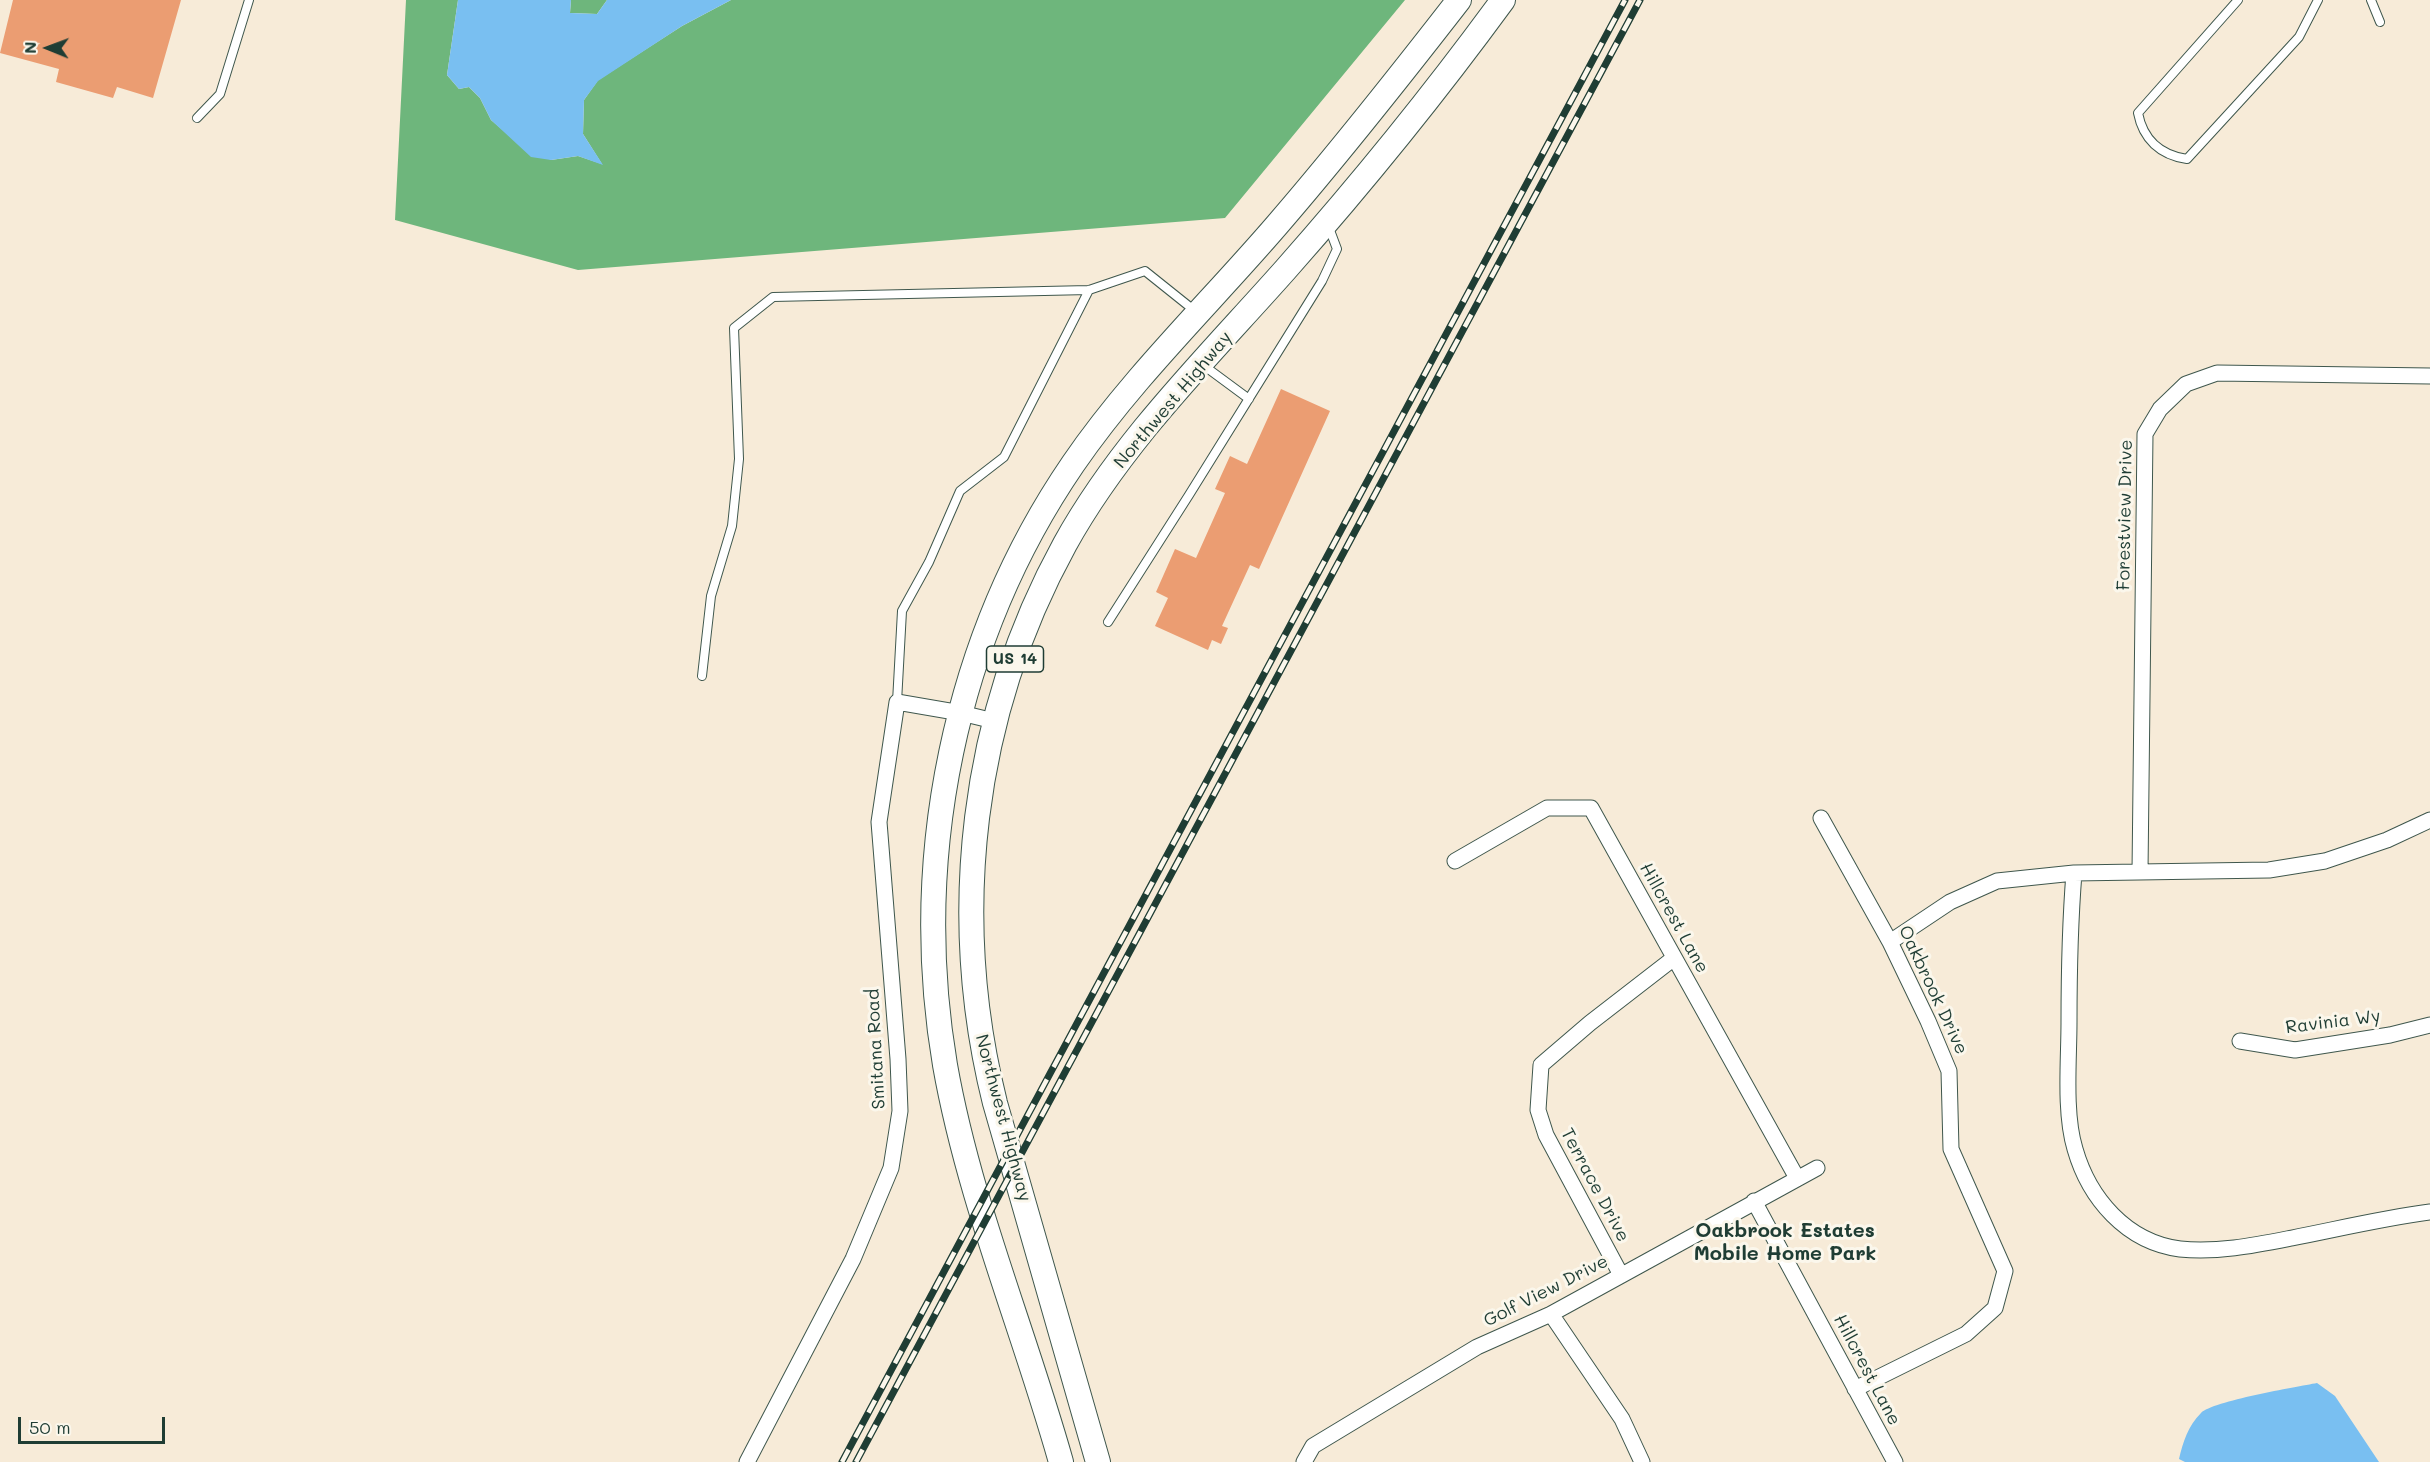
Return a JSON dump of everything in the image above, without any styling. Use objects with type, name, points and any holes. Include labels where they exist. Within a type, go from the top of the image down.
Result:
[{"type":"main road","name":"Northwest Highway","points":[[1061,1462],[1038,1380],[972,1175],[946,1065],[938,1006],[933,899],[936,843],[945,782],[977,654],[997,603],[1036,524],[1072,465],[1112,411],[1327,166],[1459,0]]},
{"type":"main road","name":"Northwest Highway","points":[[1098,1462],[995,1104],[983,1054],[976,1005],[970,902],[973,845],[980,791],[994,721],[1034,606],[1066,543],[1103,484],[1140,433],[1327,222],[1438,87],[1503,0]]},
{"type":"street","name":"Forestview Drive","points":[[2140,872],[2145,434],[2160,409],[2186,384],[2217,373],[2430,376]]},
{"type":"street","points":[[897,702],[994,721]]},
{"type":"street","name":"Smitana Road","points":[[747,1462],[853,1259],[891,1168],[900,1111],[879,822],[897,702]]},
{"type":"street","name":"Hillcrest Lane","points":[[1455,861],[1547,808],[1591,808],[1797,1178]]},
{"type":"street","name":"Oakbrook Drive","points":[[1821,818],[1890,942],[1949,1071],[1951,1149],[2005,1271],[1995,1308],[1966,1334],[1855,1389]]},
{"type":"street","points":[[1890,942],[1950,902],[1997,881],[2074,873],[2269,870],[2325,861],[2387,840],[2430,819]]},
{"type":"street","points":[[2074,873],[2069,937],[2069,1102],[2074,1148],[2089,1186],[2116,1221],[2140,1237],[2179,1249],[2218,1250],[2269,1243],[2430,1212]]},
{"type":"street","name":"Terrace Drive","points":[[1621,1275],[1546,1135],[1538,1110],[1541,1065],[1590,1023],[1674,958]]},
{"type":"street","name":"Ravinia Wy","points":[[2240,1041],[2295,1050],[2391,1035],[2430,1025]]},
{"type":"street","name":"Golf View Drive","points":[[1304,1462],[1313,1446],[1477,1347],[1551,1314],[1816,1167]]},
{"type":"street","name":"Hillcrest Lane","points":[[1754,1201],[1895,1462]]},
{"type":"street","points":[[1551,1314],[1622,1419],[1642,1462]]},
{"type":"lane","points":[[197,118],[220,94],[249,0]]},
{"type":"lane","points":[[2238,0],[2138,113],[2141,130],[2155,146],[2170,156],[2187,159],[2299,37],[2319,0]]},
{"type":"lane","points":[[2371,0],[2380,22]]},
{"type":"lane","points":[[1108,622],[1331,264],[1337,246],[1327,222]]},
{"type":"lane","points":[[702,676],[711,596],[732,526],[738,459],[734,328],[773,297],[1089,290],[1145,271],[1199,314]]},
{"type":"lane","points":[[897,702],[902,611],[928,562],[960,491],[1004,457],[1089,290]]},
{"type":"lane","points":[[1202,364],[1249,399]]},
{"type":"green space","points":[[406,0],[458,0],[447,75],[459,89],[469,87],[480,98],[491,120],[511,137],[551,160],[578,156],[602,164],[583,134],[584,100],[598,80],[682,26],[731,0],[1405,0],[1225,218],[578,270],[395,220]]},
{"type":"green space","points":[[571,0],[607,0],[597,14],[570,13]]},
{"type":"water","points":[[458,0],[571,0],[570,13],[597,14],[607,0],[731,0],[682,26],[598,81],[584,100],[583,134],[603,165],[578,156],[551,160],[531,157],[491,120],[480,98],[469,87],[459,89],[447,75]]},
{"type":"water","points":[[2317,1383],[2335,1396],[2379,1462],[2185,1462],[2179,1459],[2189,1429],[2196,1418],[2209,1408],[2256,1395]]},
{"type":"building","points":[[13,0],[181,0],[153,98],[117,87],[113,98],[56,82],[59,69],[0,53]]},
{"type":"building","points":[[1281,389],[1330,411],[1259,569],[1250,565],[1222,626],[1228,628],[1221,644],[1212,640],[1208,650],[1155,626],[1168,598],[1156,592],[1175,549],[1196,558],[1225,493],[1215,489],[1230,456],[1247,464]]},
{"type":"railway","points":[[842,1462],[1625,0]]},
{"type":"railway","points":[[856,1462],[1640,0]]},
{"type":"district","name":"Oakbrook Estates Mobile Home Park","points":[[1785,1242]]}]
